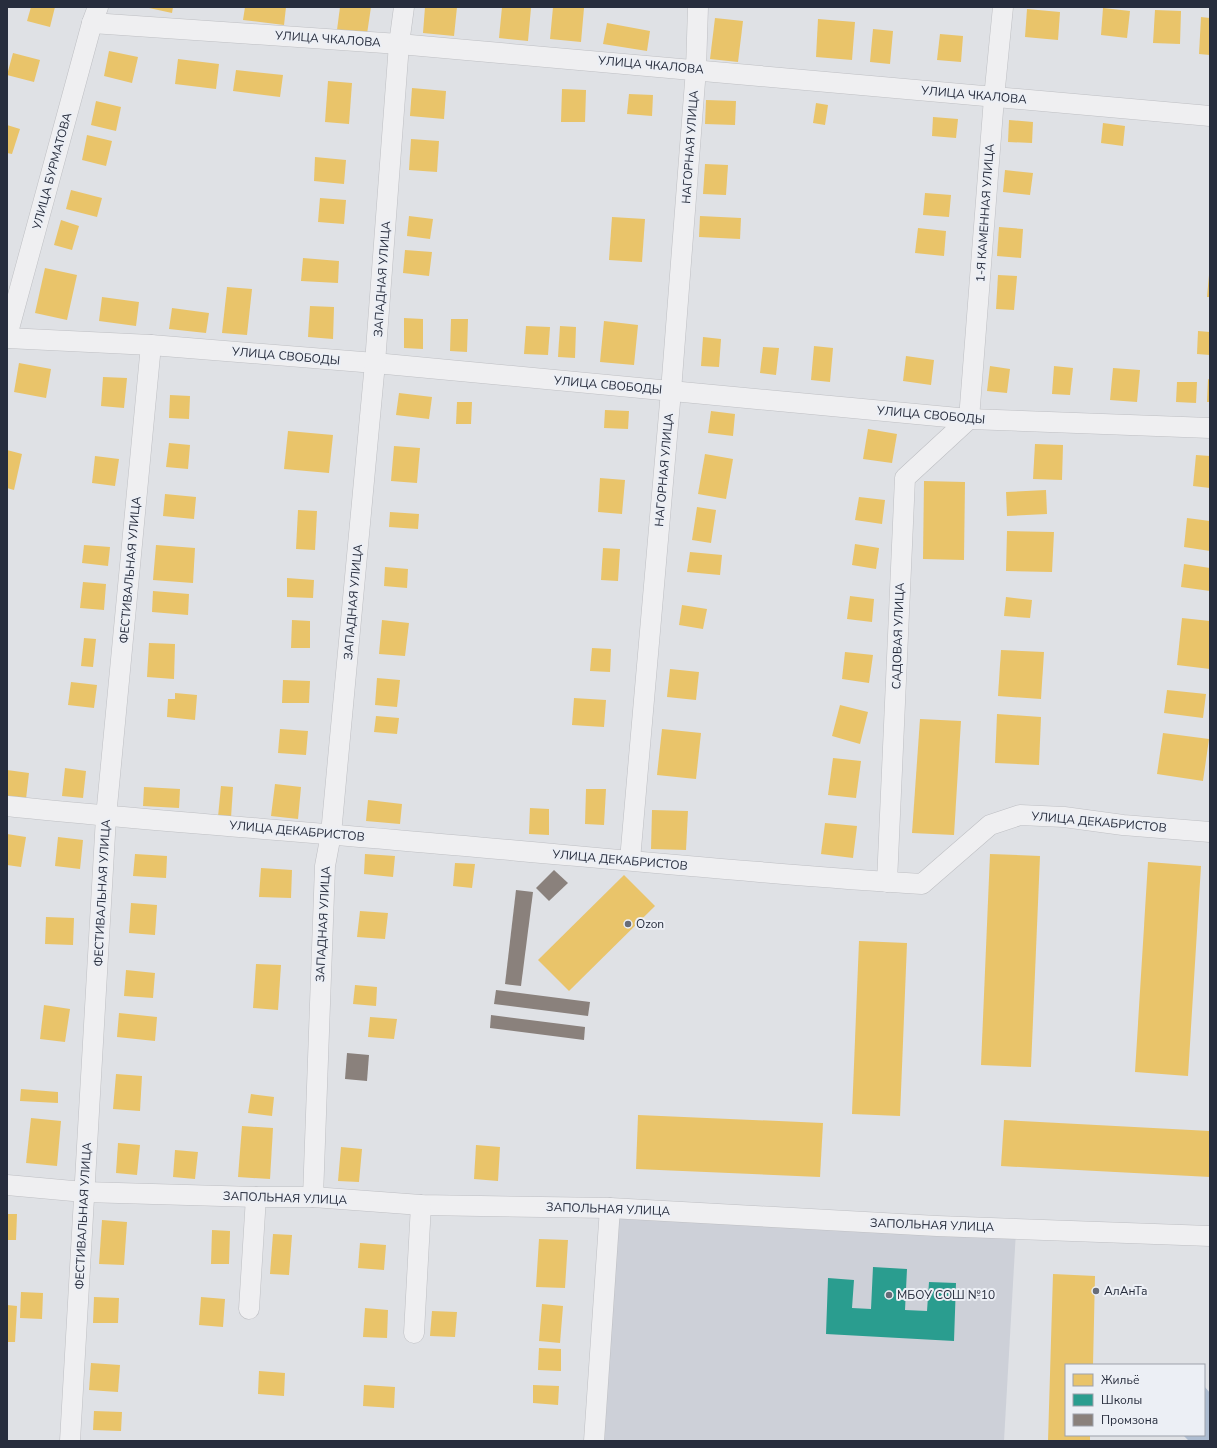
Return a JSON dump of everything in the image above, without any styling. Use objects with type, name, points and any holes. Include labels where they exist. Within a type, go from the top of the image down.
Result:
[{"type":"street","name":"ЗАПАДНАЯ УЛИЦА","points":[[313,1196],[325,866],[331,834],[375,363],[399,44],[404,7]]},
{"type":"street","name":"НАГОРНАЯ УЛИЦА","points":[[630,860],[671,391],[696,69],[698,7]]},
{"type":"street","name":"1-Я КАМЕННАЯ УЛИЦА","points":[[969,419],[994,98],[1003,7]]},
{"type":"street","name":"УЛИЦА ЧКАЛОВА","points":[[95,15],[399,44],[696,69],[994,98],[1210,116]]},
{"type":"street","name":"УЛИЦА БУРМАТОВА","points":[[7,337],[95,15]]},
{"type":"street","name":"УЛИЦА СВОБОДЫ","points":[[7,337],[375,363],[969,419],[1210,428]]},
{"type":"street","name":"ФЕСТИВАЛЬНАЯ УЛИЦА","points":[[70,1441],[106,816],[151,346]]},
{"type":"street","name":"САДОВАЯ УЛИЦА","points":[[887,882],[905,478],[969,419]]},
{"type":"street","name":"УЛИЦА ДЕКАБРИСТОВ","points":[[7,806],[106,816],[630,860],[672,865],[922,884],[990,824],[1020,815],[1064,817],[1123,825],[1210,832]]},
{"type":"street","name":"ЗАПОЛЬНАЯ УЛИЦА","points":[[7,1185],[84,1192],[256,1197],[313,1196],[421,1205],[610,1208],[937,1226],[1210,1236]]},
{"type":"street","points":[[249,1309],[256,1197]]},
{"type":"street","points":[[414,1333],[421,1205]]},
{"type":"street","points":[[594,1441],[610,1208]]},
{"type":"shaded area","points":[[614,1208],[1016,1231],[1004,1441],[598,1441]]},
{"type":"water","points":[[1205,1387],[1210,1393],[1210,1441],[1189,1441],[1184,1436],[1205,1436]]},
{"type":"building: Жильё","points":[[31,7],[55,7],[50,27],[27,21]]},
{"type":"building: Жильё","points":[[149,7],[173,7],[172,13]]},
{"type":"building: Жильё","points":[[245,7],[286,7],[284,25],[243,20]]},
{"type":"building: Жильё","points":[[340,7],[371,7],[367,34],[337,30]]},
{"type":"building: Жильё","points":[[425,7],[457,7],[454,36],[423,33]]},
{"type":"building: Жильё","points":[[502,7],[531,8],[528,41],[499,38]]},
{"type":"building: Жильё","points":[[553,7],[584,8],[581,42],[550,39]]},
{"type":"building: Жильё","points":[[1103,8],[1130,11],[1127,38],[1101,35]]},
{"type":"building: Жильё","points":[[1027,9],[1060,12],[1058,40],[1025,37]]},
{"type":"building: Жильё","points":[[1155,10],[1181,11],[1180,44],[1153,43]]},
{"type":"building: Жильё","points":[[1201,17],[1210,18],[1210,55],[1199,54]]},
{"type":"building: Жильё","points":[[715,18],[743,21],[738,62],[710,59]]},
{"type":"building: Жильё","points":[[818,19],[855,22],[852,60],[816,57]]},
{"type":"building: Жильё","points":[[607,23],[650,31],[647,51],[603,44]]},
{"type":"building: Жильё","points":[[873,29],[893,31],[890,64],[870,62]]},
{"type":"building: Жильё","points":[[940,34],[963,36],[961,62],[937,60]]},
{"type":"building: Жильё","points":[[109,51],[138,57],[132,83],[104,76]]},
{"type":"building: Жильё","points":[[13,53],[40,60],[34,82],[7,75]]},
{"type":"building: Жильё","points":[[178,59],[219,64],[216,89],[175,84]]},
{"type":"building: Жильё","points":[[236,70],[283,75],[280,97],[233,91]]},
{"type":"building: Жильё","points":[[328,81],[352,83],[349,124],[325,122]]},
{"type":"building: Жильё","points":[[412,88],[446,91],[444,119],[410,116]]},
{"type":"building: Жильё","points":[[562,89],[586,90],[585,122],[561,122]]},
{"type":"building: Жильё","points":[[629,94],[653,95],[652,116],[627,114]]},
{"type":"building: Жильё","points":[[706,100],[736,101],[735,125],[705,124]]},
{"type":"building: Жильё","points":[[96,101],[121,107],[116,131],[91,125]]},
{"type":"building: Жильё","points":[[816,103],[828,105],[825,125],[813,123]]},
{"type":"building: Жильё","points":[[933,117],[958,119],[956,138],[932,136]]},
{"type":"building: Жильё","points":[[1009,120],[1033,122],[1032,143],[1008,142]]},
{"type":"building: Жильё","points":[[1103,123],[1125,126],[1123,146],[1101,143]]},
{"type":"building: Жильё","points":[[7,125],[20,129],[12,154],[7,153]]},
{"type":"building: Жильё","points":[[87,135],[112,141],[106,166],[82,160]]},
{"type":"building: Жильё","points":[[411,139],[439,141],[437,172],[409,170]]},
{"type":"building: Жильё","points":[[315,157],[346,160],[344,184],[314,181]]},
{"type":"building: Жильё","points":[[705,164],[728,165],[726,195],[703,194]]},
{"type":"building: Жильё","points":[[1005,170],[1033,173],[1030,195],[1003,192]]},
{"type":"building: Жильё","points":[[71,190],[102,198],[97,217],[66,209]]},
{"type":"building: Жильё","points":[[925,193],[951,195],[949,217],[923,215]]},
{"type":"building: Жильё","points":[[320,198],[346,200],[344,224],[318,222]]},
{"type":"building: Жильё","points":[[409,216],[433,219],[430,239],[407,236]]},
{"type":"building: Жильё","points":[[700,216],[741,218],[740,239],[699,237]]},
{"type":"building: Жильё","points":[[612,217],[645,219],[642,262],[609,260]]},
{"type":"building: Жильё","points":[[61,220],[79,226],[72,250],[54,245]]},
{"type":"building: Жильё","points":[[999,227],[1023,229],[1021,258],[997,256]]},
{"type":"building: Жильё","points":[[918,228],[946,231],[944,256],[915,253]]},
{"type":"building: Жильё","points":[[405,250],[432,252],[429,276],[403,273]]},
{"type":"building: Жильё","points":[[303,258],[339,261],[338,283],[301,281]]},
{"type":"building: Жильё","points":[[45,268],[77,275],[67,320],[35,313]]},
{"type":"building: Жильё","points":[[998,275],[1017,276],[1014,310],[996,309]]},
{"type":"building: Жильё","points":[[1209,275],[1210,297],[1207,297]]},
{"type":"building: Жильё","points":[[227,287],[252,289],[247,335],[222,333]]},
{"type":"building: Жильё","points":[[102,297],[139,302],[136,326],[99,321]]},
{"type":"building: Жильё","points":[[310,306],[334,307],[333,339],[308,337]]},
{"type":"building: Жильё","points":[[172,308],[209,313],[206,333],[169,329]]},
{"type":"building: Жильё","points":[[404,318],[423,319],[423,349],[404,348]]},
{"type":"building: Жильё","points":[[451,319],[468,319],[467,352],[450,351]]},
{"type":"building: Жильё","points":[[604,321],[638,325],[634,365],[600,362]]},
{"type":"building: Жильё","points":[[526,326],[550,327],[548,355],[524,354]]},
{"type":"building: Жильё","points":[[560,326],[576,327],[575,358],[558,357]]},
{"type":"building: Жильё","points":[[1198,331],[1210,332],[1210,355],[1197,354]]},
{"type":"building: Жильё","points":[[703,337],[721,339],[719,367],[701,366]]},
{"type":"building: Жильё","points":[[814,346],[833,348],[830,382],[811,380]]},
{"type":"building: Жильё","points":[[763,347],[779,348],[776,375],[760,373]]},
{"type":"building: Жильё","points":[[906,356],[934,360],[931,385],[903,381]]},
{"type":"building: Жильё","points":[[19,363],[51,369],[46,398],[14,392]]},
{"type":"building: Жильё","points":[[990,366],[1010,369],[1007,393],[987,391]]},
{"type":"building: Жильё","points":[[1054,366],[1073,368],[1070,395],[1052,394]]},
{"type":"building: Жильё","points":[[1113,368],[1140,370],[1137,402],[1110,400]]},
{"type":"building: Жильё","points":[[103,377],[127,378],[124,408],[101,406]]},
{"type":"building: Жильё","points":[[1208,379],[1210,380],[1210,402],[1207,402]]},
{"type":"building: Жильё","points":[[1177,382],[1197,382],[1196,403],[1176,402]]},
{"type":"building: Жильё","points":[[399,393],[432,397],[429,419],[396,415]]},
{"type":"building: Жильё","points":[[170,395],[190,396],[189,419],[169,418]]},
{"type":"building: Жильё","points":[[457,402],[472,402],[471,424],[456,424]]},
{"type":"building: Жильё","points":[[605,410],[629,411],[628,429],[604,428]]},
{"type":"building: Жильё","points":[[711,411],[735,414],[733,436],[708,433]]},
{"type":"building: Жильё","points":[[868,429],[897,434],[892,463],[863,459]]},
{"type":"building: Жильё","points":[[288,431],[333,435],[329,473],[284,469]]},
{"type":"building: Жильё","points":[[169,443],[190,445],[188,469],[166,467]]},
{"type":"building: Жильё","points":[[1035,444],[1063,445],[1062,480],[1033,479]]},
{"type":"building: Жильё","points":[[394,446],[420,448],[417,483],[391,481]]},
{"type":"building: Жильё","points":[[7,450],[22,454],[14,490],[7,488]]},
{"type":"building: Жильё","points":[[705,454],[733,459],[726,499],[698,494]]},
{"type":"building: Жильё","points":[[1196,455],[1210,456],[1210,488],[1193,486]]},
{"type":"building: Жильё","points":[[95,456],[119,459],[115,486],[92,483]]},
{"type":"building: Жильё","points":[[600,478],[625,480],[622,514],[598,512]]},
{"type":"building: Жильё","points":[[924,481],[965,482],[964,560],[923,559]]},
{"type":"building: Жильё","points":[[1046,490],[1047,514],[1007,516],[1006,492]]},
{"type":"building: Жильё","points":[[165,494],[196,497],[194,519],[163,516]]},
{"type":"building: Жильё","points":[[859,497],[885,500],[882,524],[855,520]]},
{"type":"building: Жильё","points":[[697,507],[716,510],[711,543],[692,540]]},
{"type":"building: Жильё","points":[[298,510],[317,511],[315,550],[296,549]]},
{"type":"building: Жильё","points":[[390,512],[419,514],[418,529],[389,527]]},
{"type":"building: Жильё","points":[[1187,518],[1210,521],[1210,551],[1184,547]]},
{"type":"building: Жильё","points":[[1007,531],[1054,532],[1052,572],[1006,571]]},
{"type":"building: Жильё","points":[[855,544],[879,548],[876,569],[852,565]]},
{"type":"building: Жильё","points":[[84,545],[110,547],[108,566],[82,563]]},
{"type":"building: Жильё","points":[[156,545],[195,548],[193,583],[153,580]]},
{"type":"building: Жильё","points":[[603,548],[620,549],[618,581],[601,580]]},
{"type":"building: Жильё","points":[[690,552],[722,555],[720,575],[687,572]]},
{"type":"building: Жильё","points":[[1184,564],[1210,568],[1210,591],[1181,587]]},
{"type":"building: Жильё","points":[[385,567],[408,569],[407,588],[384,586]]},
{"type":"building: Жильё","points":[[287,578],[314,580],[313,598],[287,597]]},
{"type":"building: Жильё","points":[[83,582],[106,584],[104,610],[80,608]]},
{"type":"building: Жильё","points":[[153,591],[189,594],[188,615],[152,612]]},
{"type":"building: Жильё","points":[[850,596],[874,599],[872,622],[847,619]]},
{"type":"building: Жильё","points":[[1006,597],[1032,600],[1030,618],[1004,616]]},
{"type":"building: Жильё","points":[[682,605],[707,609],[703,629],[679,625]]},
{"type":"building: Жильё","points":[[1182,618],[1210,621],[1210,669],[1177,665]]},
{"type":"building: Жильё","points":[[292,620],[310,621],[310,648],[291,648]]},
{"type":"building: Жильё","points":[[382,620],[409,623],[405,656],[379,654]]},
{"type":"building: Жильё","points":[[84,638],[96,639],[93,667],[81,666]]},
{"type":"building: Жильё","points":[[149,643],[175,644],[174,679],[147,677]]},
{"type":"building: Жильё","points":[[592,648],[611,649],[610,672],[590,671]]},
{"type":"building: Жильё","points":[[1001,650],[1044,652],[1041,699],[998,696]]},
{"type":"building: Жильё","points":[[845,652],[873,655],[869,683],[842,679]]},
{"type":"building: Жильё","points":[[670,669],[699,672],[696,700],[667,697]]},
{"type":"building: Жильё","points":[[377,678],[400,680],[397,707],[375,705]]},
{"type":"building: Жильё","points":[[283,680],[310,681],[309,703],[282,703]]},
{"type":"building: Жильё","points":[[71,682],[97,685],[94,708],[68,705]]},
{"type":"building: Жильё","points":[[1167,690],[1206,694],[1203,718],[1164,713]]},
{"type":"building: Жильё","points":[[175,693],[197,695],[195,720],[167,717],[168,699],[175,699]]},
{"type":"building: Жильё","points":[[574,698],[606,700],[604,727],[572,725]]},
{"type":"building: Жильё","points":[[840,705],[868,712],[860,744],[832,736]]},
{"type":"building: Жильё","points":[[997,714],[1041,717],[1039,765],[995,763]]},
{"type":"building: Жильё","points":[[376,716],[399,718],[397,734],[374,732]]},
{"type":"building: Жильё","points":[[920,719],[961,721],[954,835],[912,833]]},
{"type":"building: Жильё","points":[[280,729],[308,731],[306,755],[278,753]]},
{"type":"building: Жильё","points":[[662,729],[701,733],[696,779],[657,775]]},
{"type":"building: Жильё","points":[[1163,733],[1209,739],[1203,781],[1157,774]]},
{"type":"building: Жильё","points":[[833,758],[861,761],[856,798],[828,795]]},
{"type":"building: Жильё","points":[[65,768],[86,771],[83,798],[62,796]]},
{"type":"building: Жильё","points":[[7,770],[29,773],[26,799],[7,797]]},
{"type":"building: Жильё","points":[[275,784],[301,787],[298,819],[271,816]]},
{"type":"building: Жильё","points":[[221,786],[233,787],[231,818],[218,817]]},
{"type":"building: Жильё","points":[[144,787],[180,789],[179,808],[143,806]]},
{"type":"building: Жильё","points":[[586,789],[606,789],[604,825],[585,824]]},
{"type":"building: Жильё","points":[[368,800],[402,804],[400,824],[366,821]]},
{"type":"building: Жильё","points":[[530,808],[549,809],[549,835],[529,834]]},
{"type":"building: Жильё","points":[[652,810],[688,811],[686,850],[651,849]]},
{"type":"building: Жильё","points":[[825,823],[857,826],[853,858],[821,854]]},
{"type":"building: Жильё","points":[[7,834],[26,837],[21,867],[7,865]]},
{"type":"building: Жильё","points":[[58,837],[83,840],[80,869],[55,866]]},
{"type":"building: Жильё","points":[[135,854],[167,856],[166,878],[133,876]]},
{"type":"building: Жильё","points":[[365,854],[395,856],[393,877],[364,874]]},
{"type":"building: Жильё","points":[[990,854],[1040,856],[1031,1067],[981,1065]]},
{"type":"building: Жильё","points":[[1148,862],[1201,866],[1188,1076],[1135,1072]]},
{"type":"building: Жильё","points":[[455,863],[475,864],[472,888],[453,886]]},
{"type":"building: Жильё","points":[[261,868],[292,870],[291,898],[259,897]]},
{"type":"building: Жильё","points":[[624,875],[655,906],[569,991],[538,960]]},
{"type":"building: Жильё","points":[[131,903],[157,905],[155,935],[129,933]]},
{"type":"building: Жильё","points":[[360,911],[388,913],[385,939],[357,937]]},
{"type":"building: Жильё","points":[[46,917],[74,918],[73,945],[45,944]]},
{"type":"building: Жильё","points":[[859,941],[907,943],[900,1116],[852,1114]]},
{"type":"building: Жильё","points":[[256,964],[281,965],[278,1010],[253,1008]]},
{"type":"building: Жильё","points":[[126,970],[155,973],[153,998],[124,996]]},
{"type":"building: Жильё","points":[[355,985],[377,987],[376,1006],[353,1004]]},
{"type":"building: Жильё","points":[[44,1005],[70,1009],[65,1042],[40,1039]]},
{"type":"building: Жильё","points":[[119,1013],[157,1017],[155,1041],[117,1037]]},
{"type":"building: Жильё","points":[[370,1017],[397,1019],[394,1039],[368,1037]]},
{"type":"building: Жильё","points":[[116,1074],[142,1076],[140,1111],[113,1109]]},
{"type":"building: Жильё","points":[[21,1089],[58,1092],[58,1103],[20,1101]]},
{"type":"building: Жильё","points":[[251,1094],[274,1097],[272,1116],[248,1113]]},
{"type":"building: Жильё","points":[[638,1115],[823,1123],[820,1177],[636,1169]]},
{"type":"building: Жильё","points":[[31,1118],[61,1121],[57,1166],[26,1163]]},
{"type":"building: Жильё","points":[[1004,1120],[1210,1131],[1210,1177],[1001,1166]]},
{"type":"building: Жильё","points":[[242,1126],[273,1128],[270,1179],[238,1177]]},
{"type":"building: Жильё","points":[[118,1143],[140,1145],[137,1175],[116,1173]]},
{"type":"building: Жильё","points":[[476,1145],[500,1147],[498,1181],[474,1179]]},
{"type":"building: Жильё","points":[[341,1147],[362,1149],[359,1182],[338,1181]]},
{"type":"building: Жильё","points":[[175,1150],[198,1152],[195,1179],[173,1177]]},
{"type":"building: Жильё","points":[[7,1214],[17,1214],[16,1240],[7,1240]]},
{"type":"building: Жильё","points":[[102,1220],[127,1222],[124,1265],[99,1264]]},
{"type":"building: Жильё","points":[[212,1230],[230,1231],[229,1264],[211,1264]]},
{"type":"building: Жильё","points":[[273,1234],[292,1235],[289,1275],[270,1274]]},
{"type":"building: Жильё","points":[[539,1239],[568,1240],[565,1288],[536,1287]]},
{"type":"building: Жильё","points":[[360,1243],[386,1245],[384,1270],[358,1268]]},
{"type":"building: Жильё","points":[[1053,1274],[1095,1276],[1093,1364],[1065,1364],[1065,1436],[1090,1436],[1090,1441],[1048,1441]]},
{"type":"building: Жильё","points":[[21,1292],[43,1293],[42,1319],[20,1318]]},
{"type":"building: Жильё","points":[[94,1297],[119,1298],[118,1323],[93,1323]]},
{"type":"building: Жильё","points":[[201,1297],[225,1299],[223,1327],[199,1325]]},
{"type":"building: Жильё","points":[[542,1304],[563,1306],[560,1343],[539,1341]]},
{"type":"building: Жильё","points":[[7,1305],[17,1306],[15,1342],[7,1342]]},
{"type":"building: Жильё","points":[[365,1308],[388,1310],[387,1338],[363,1337]]},
{"type":"building: Жильё","points":[[432,1311],[457,1312],[455,1337],[430,1336]]},
{"type":"building: Жильё","points":[[539,1348],[561,1349],[561,1371],[538,1370]]},
{"type":"building: Жильё","points":[[91,1363],[120,1365],[118,1392],[89,1390]]},
{"type":"building: Жильё","points":[[259,1371],[285,1373],[284,1396],[258,1394]]},
{"type":"building: Жильё","points":[[364,1385],[395,1387],[394,1408],[363,1406]]},
{"type":"building: Жильё","points":[[533,1385],[559,1386],[558,1405],[533,1403]]},
{"type":"building: Жильё","points":[[94,1411],[122,1412],[121,1431],[93,1430]]},
{"type":"building: Школы","name":"МБОУ СОШ №10","points":[[873,1267],[907,1269],[905,1310],[927,1311],[929,1282],[956,1283],[954,1341],[826,1334],[828,1278],[854,1280],[852,1308],[871,1309]]},
{"type":"building: Промзона","points":[[554,870],[568,883],[549,901],[536,888]]},
{"type":"building: Промзона","points":[[516,890],[533,892],[521,986],[505,984]]},
{"type":"building: Промзона","points":[[496,990],[590,1002],[588,1016],[494,1004]]},
{"type":"building: Промзона","points":[[491,1015],[585,1027],[584,1040],[490,1028]]},
{"type":"building: Промзона","points":[[347,1053],[369,1055],[367,1081],[345,1079]]},
{"type":"place","name":"Ozon","points":[[628,924]]},
{"type":"place","name":"АлАнТа","points":[[1096,1291]]},
{"type":"place","name":"МБОУ СОШ №10","points":[[889,1295]]}]
